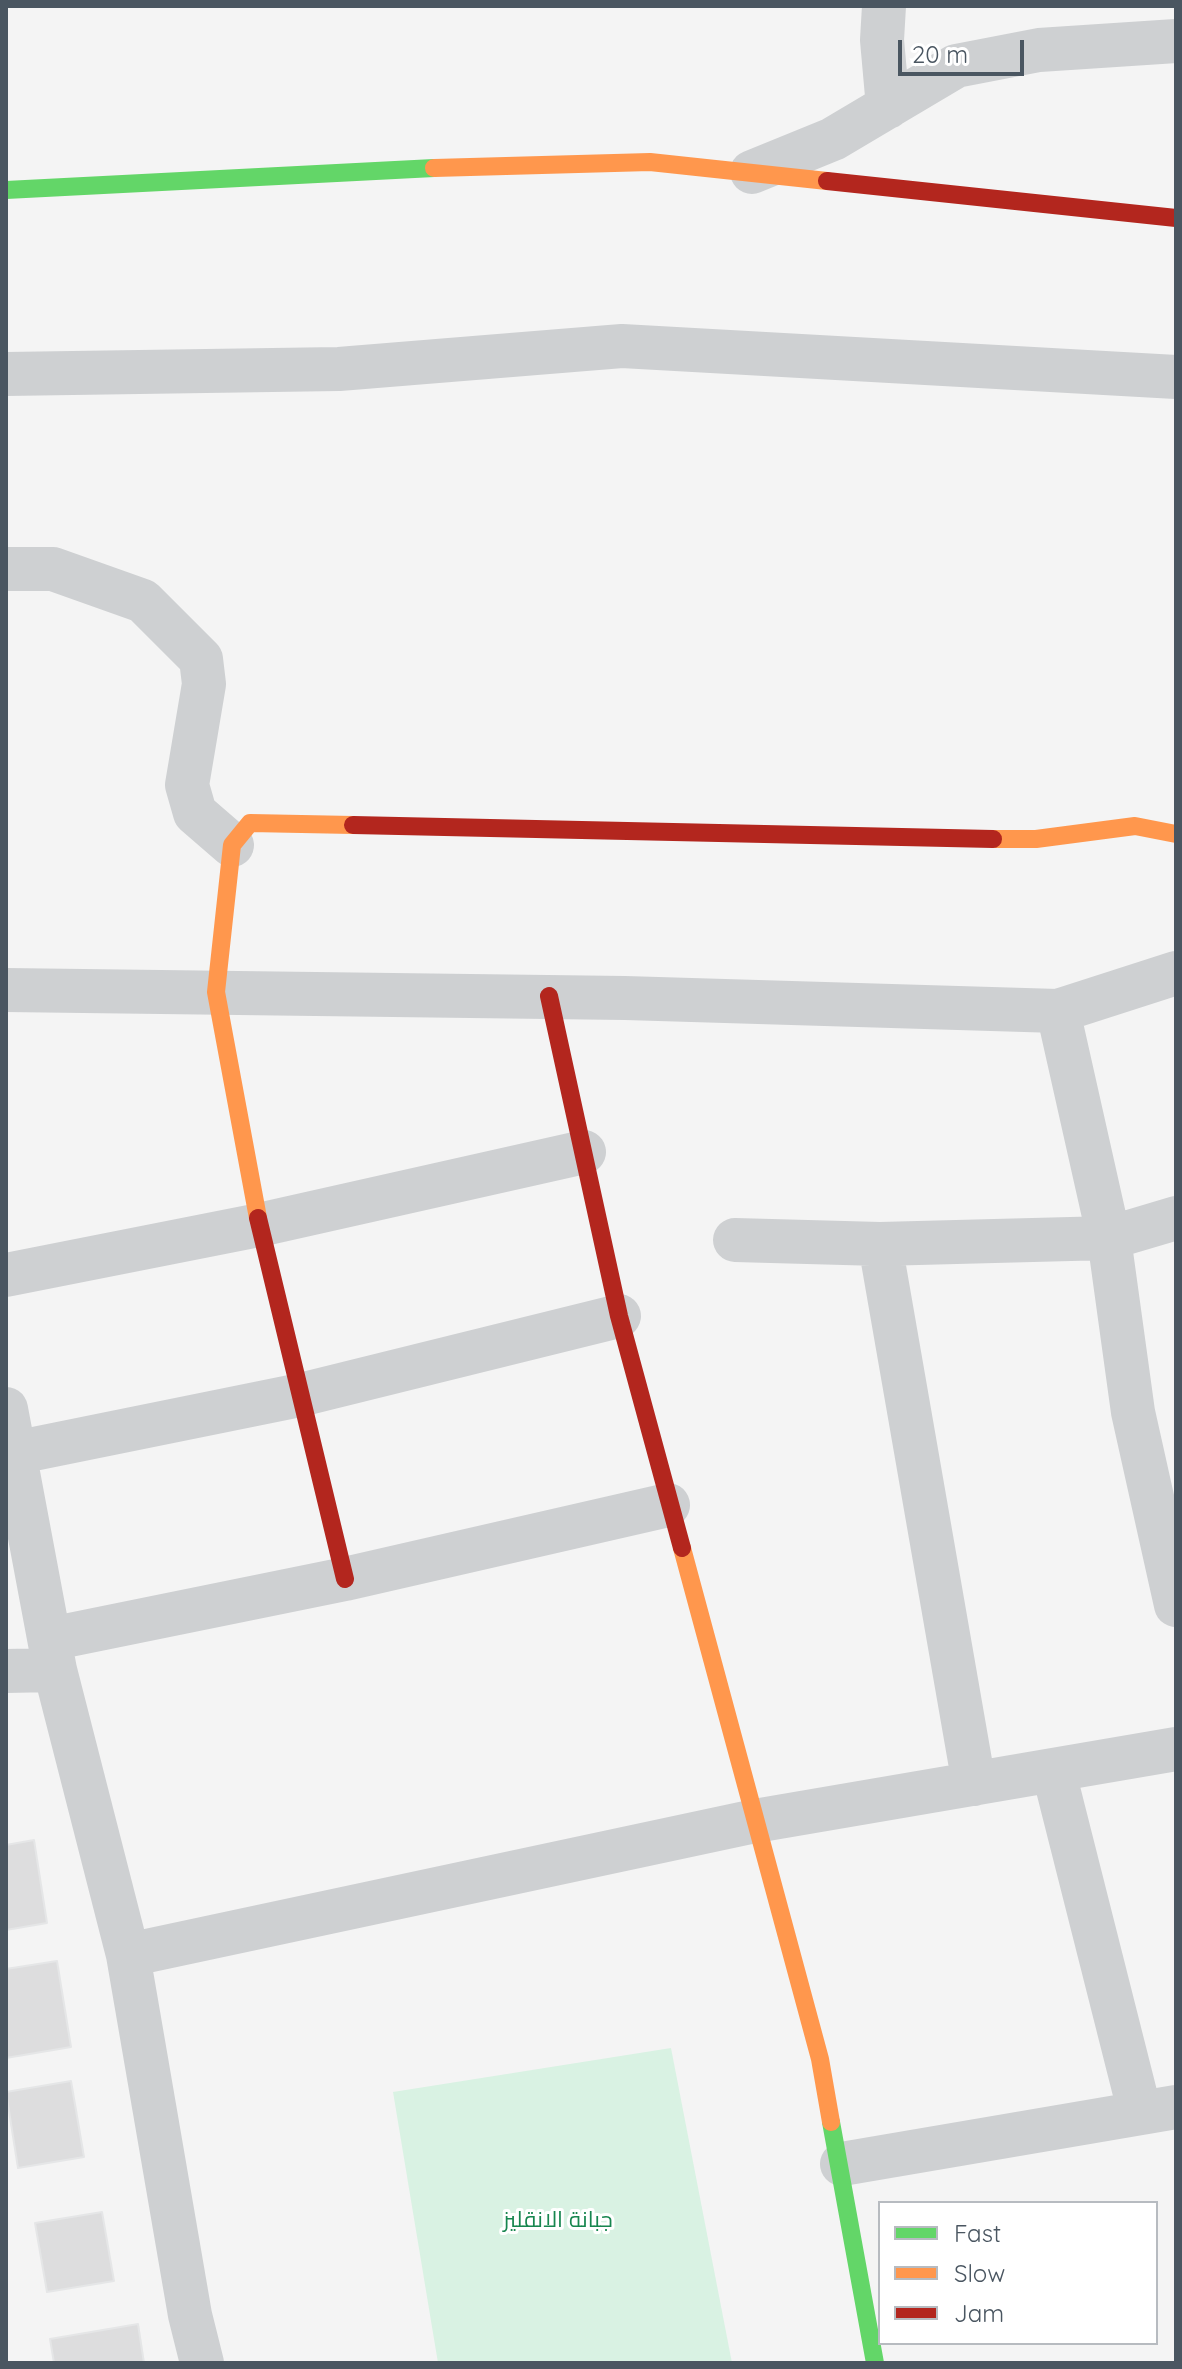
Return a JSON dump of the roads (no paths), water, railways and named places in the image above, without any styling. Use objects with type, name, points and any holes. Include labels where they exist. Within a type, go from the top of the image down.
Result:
[{"type":"street","points":[[884,6],[882,40],[888,107]]},
{"type":"street","points":[[752,172],[833,139],[956,66],[1039,50],[1176,41]]},
{"type":"street","points":[[6,190],[555,163],[650,162],[1176,218]]},
{"type":"street","points":[[6,374],[339,369],[622,346],[1176,377]]},
{"type":"street","points":[[6,569],[53,569],[143,601],[201,659],[204,684],[187,785],[195,813],[232,845]]},
{"type":"street","points":[[345,1579],[259,1225],[216,992],[232,845],[250,823],[978,839],[1036,839],[1135,826],[1176,834]]},
{"type":"street","points":[[6,990],[549,996],[1058,1011],[1176,973]]},
{"type":"street","points":[[549,996],[619,1316],[820,2059],[842,2164],[875,2363]]},
{"type":"street","points":[[1058,1011],[1109,1238],[1133,1412],[1164,1482],[1176,1605]]},
{"type":"street","points":[[6,1275],[259,1225],[584,1152]]},
{"type":"street","points":[[735,1240],[880,1244],[1109,1238],[1176,1218]]},
{"type":"street","points":[[880,1244],[974,1784]]},
{"type":"street","points":[[14,1453],[300,1395],[619,1316]]},
{"type":"street","points":[[6,1409],[52,1654],[128,1955],[190,2315],[202,2363]]},
{"type":"street","points":[[6,1671],[52,1654],[345,1579],[668,1505]]},
{"type":"street","points":[[128,1955],[755,1821],[1054,1773],[1176,1749]]},
{"type":"street","points":[[842,2164],[1158,2110],[1054,1773]]},
{"type":"park label","name":"جبانة الانقليز","points":[[558,2220]]}]
